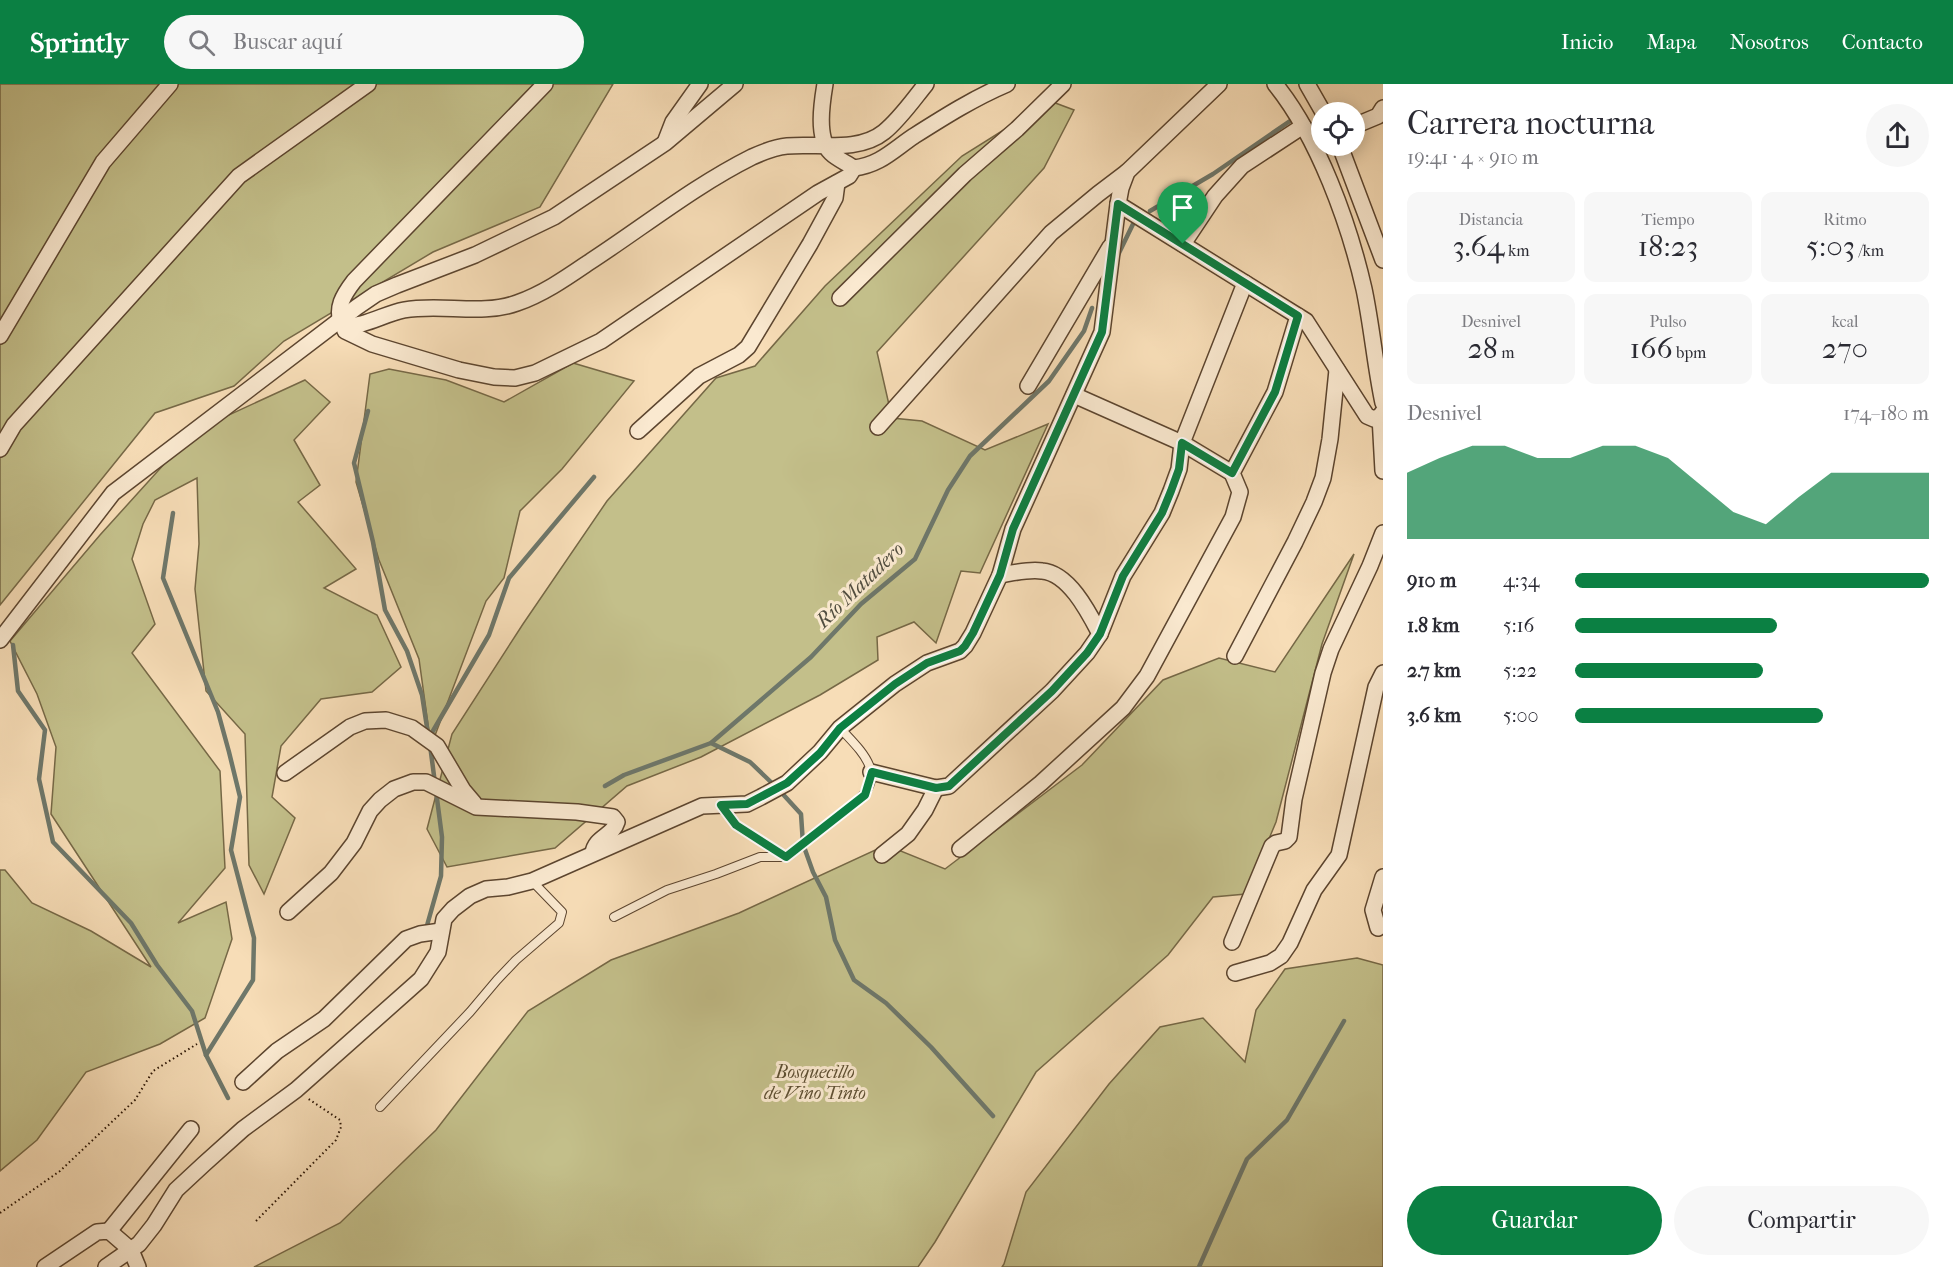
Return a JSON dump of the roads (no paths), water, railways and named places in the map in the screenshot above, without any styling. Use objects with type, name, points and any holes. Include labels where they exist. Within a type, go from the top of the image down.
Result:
[{"type":"street","points":[[0,336],[103,162],[170,84]]},
{"type":"street","points":[[0,449],[14,425],[239,176],[368,84]]},
{"type":"street","points":[[545,84],[354,281],[340,304],[345,331],[372,344],[459,370],[494,377],[515,378],[535,374],[601,341],[818,193],[849,176],[854,168]]},
{"type":"street","points":[[665,143],[673,122],[700,84]]},
{"type":"street","points":[[0,640],[113,493],[342,322],[376,294],[476,255],[554,217],[665,143],[735,84]]},
{"type":"street","points":[[825,84],[821,115],[826,146],[830,152],[854,168],[868,166],[879,161],[972,99],[1007,84]]},
{"type":"street","points":[[342,322],[350,326],[404,310],[483,309],[515,304],[556,284],[750,158],[785,146],[860,143],[883,132],[926,84]]},
{"type":"street","points":[[840,298],[965,174],[1017,129],[1063,84]]},
{"type":"street","points":[[878,427],[1051,233],[1127,172],[1219,84]]},
{"type":"street","points":[[1275,84],[1303,126],[1332,188],[1356,258],[1365,292],[1382,410],[1383,471]]},
{"type":"street","points":[[1307,84],[1317,102]]},
{"type":"street","points":[[1365,121],[1378,116],[1383,108]]},
{"type":"street","points":[[1183,244],[1215,196],[1242,166],[1303,126]]},
{"type":"street","points":[[1344,156],[1383,260]]},
{"type":"street","points":[[106,1267],[131,1250],[154,1225],[176,1190],[243,1129],[296,1090],[421,979],[438,952],[444,919],[470,896],[486,889],[532,881],[702,806],[747,804],[787,783],[820,753],[840,728],[895,684],[927,663],[960,651],[965,646],[1000,575],[1013,529],[1102,332],[1118,204],[1127,172]]},
{"type":"street","points":[[638,431],[699,376],[739,355],[748,347],[836,198],[837,183]]},
{"type":"street","points":[[1118,204],[1306,321],[1367,416],[1374,419],[1382,410]]},
{"type":"street","points":[[1028,386],[1113,242]]},
{"type":"street","points":[[872,772],[936,788],[949,786],[1052,691],[1087,653],[1100,634],[1123,576],[1162,513],[1179,469],[1182,443],[1245,283]]},
{"type":"street","points":[[1232,473],[1275,392],[1298,316]]},
{"type":"street","points":[[1235,656],[1300,532],[1323,478],[1330,439],[1337,370]]},
{"type":"street","points":[[960,849],[1041,783],[1115,715],[1147,676],[1233,517],[1240,492],[1232,473],[1182,443],[1074,395]]},
{"type":"street","points":[[1232,942],[1272,846],[1289,837],[1294,799],[1323,673],[1331,649],[1383,533]]},
{"type":"street","points":[[1000,575],[1045,571],[1062,578],[1087,609],[1100,634]]},
{"type":"street","points":[[1235,973],[1270,963],[1281,956],[1290,943],[1314,890],[1339,855],[1376,687],[1383,673]]},
{"type":"street","points":[[285,773],[350,727],[365,721],[386,720],[412,728],[437,746],[463,790],[478,807]]},
{"type":"street","points":[[288,912],[331,873],[354,843],[370,811],[380,800],[394,789],[413,782],[426,782],[478,807],[577,812],[613,817],[616,822],[615,828],[596,842],[593,853]]},
{"type":"street","points":[[882,855],[908,834],[925,810],[936,788]]},
{"type":"street","points":[[1378,928],[1373,910],[1383,877]]},
{"type":"street","points":[[243,1082],[277,1051],[324,1019],[406,939],[441,931]]},
{"type":"street","points":[[109,1231],[190,1129]]},
{"type":"street","points":[[45,1267],[97,1232],[109,1231],[131,1250],[138,1267]]},
{"type":"lane","points":[[614,917],[667,890],[753,859],[786,857],[865,795],[872,772],[866,756],[840,728]]},
{"type":"lane","points":[[721,805],[736,825],[786,857]]},
{"type":"lane","points":[[380,1107],[496,980],[559,923],[562,912],[532,881]]},
{"type":"waterway","name":"Río Matadero","points":[[1150,211],[1213,174],[1290,121]]},
{"type":"waterway","name":"Río Matadero","points":[[1118,255],[1134,222]]},
{"type":"waterway","name":"Río Matadero","points":[[605,786],[624,775],[711,743],[811,657],[861,604],[915,559],[948,490],[970,456],[1049,381],[1084,331],[1092,308]]},
{"type":"waterway","points":[[368,411],[354,463],[373,542],[385,610],[407,651],[422,695],[428,734]]},
{"type":"waterway","points":[[430,736],[489,635],[509,578],[594,477]]},
{"type":"waterway","points":[[173,513],[163,578],[218,712],[229,752],[240,797],[231,850],[254,938],[253,980],[206,1055]]},
{"type":"waterway","points":[[13,645],[18,691],[45,730],[39,779],[53,842],[131,923],[157,965],[192,1011],[206,1055],[228,1098]]},
{"type":"waterway","points":[[711,743],[750,762],[774,785]]},
{"type":"waterway","points":[[426,929],[441,876],[442,837],[430,745]]},
{"type":"waterway","points":[[780,791],[801,814],[803,844],[813,872],[826,897],[835,940],[854,980],[886,1003],[931,1047],[993,1116]]},
{"type":"waterway","points":[[1199,1267],[1247,1159],[1287,1120],[1344,1021]]},
{"type":"park label","name":"Bosquecillo de Vino Tinto","points":[[815,1082]]}]
